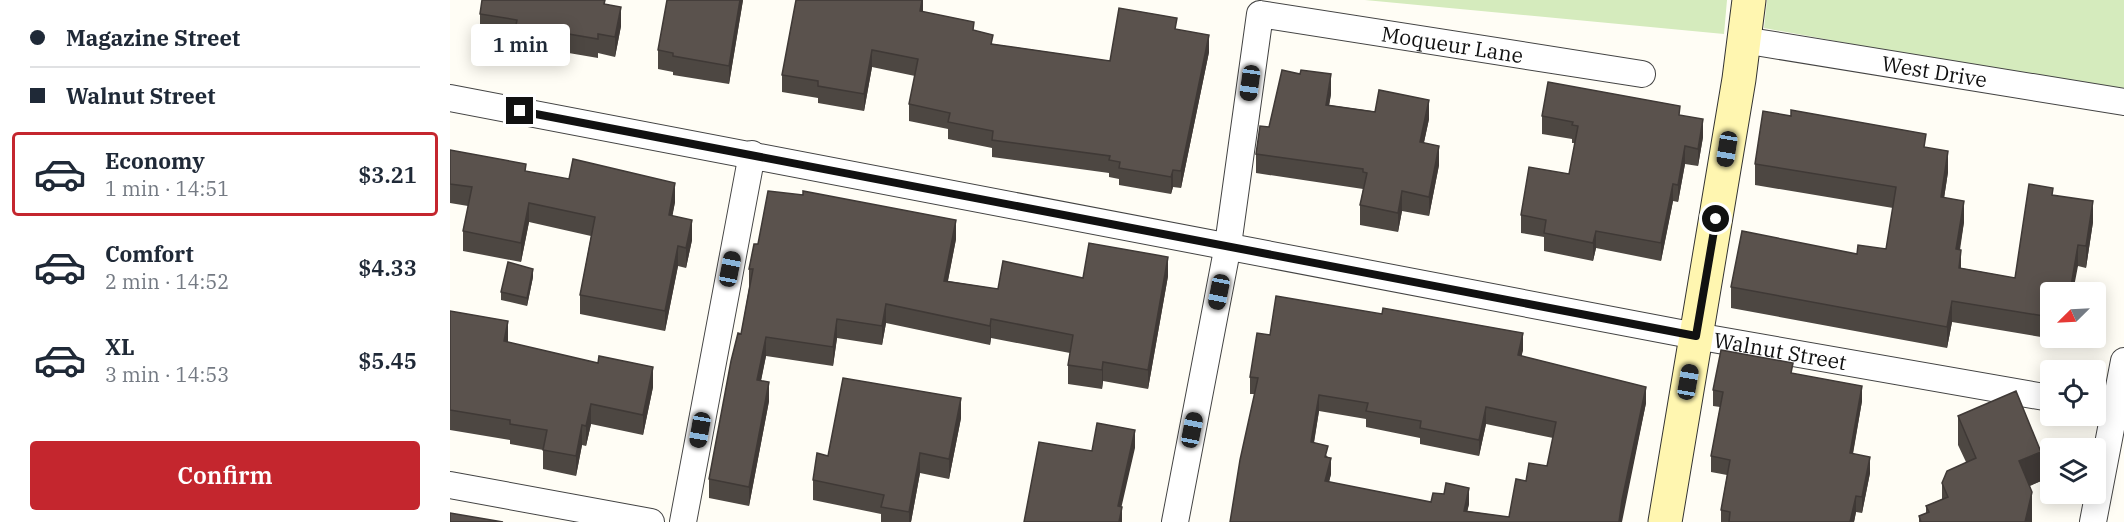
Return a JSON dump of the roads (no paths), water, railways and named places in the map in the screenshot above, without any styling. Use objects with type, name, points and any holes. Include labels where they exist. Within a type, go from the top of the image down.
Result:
[{"type":"street","points":[[1665,522],[1749,0]]},
{"type":"street","name":"Moqueur Lane","points":[[1228,245],[1260,14],[1642,74]]},
{"type":"street","name":"West Drive","points":[[1743,40],[2124,102]]},
{"type":"street","name":"Walnut Street","points":[[450,98],[1696,336],[2040,396]]},
{"type":"street","points":[[683,522],[752,154]]},
{"type":"street","points":[[1174,522],[1228,245]]},
{"type":"street","points":[[2093,522],[2112,409],[2124,361]]},
{"type":"street","points":[[450,485],[651,522]]}]
